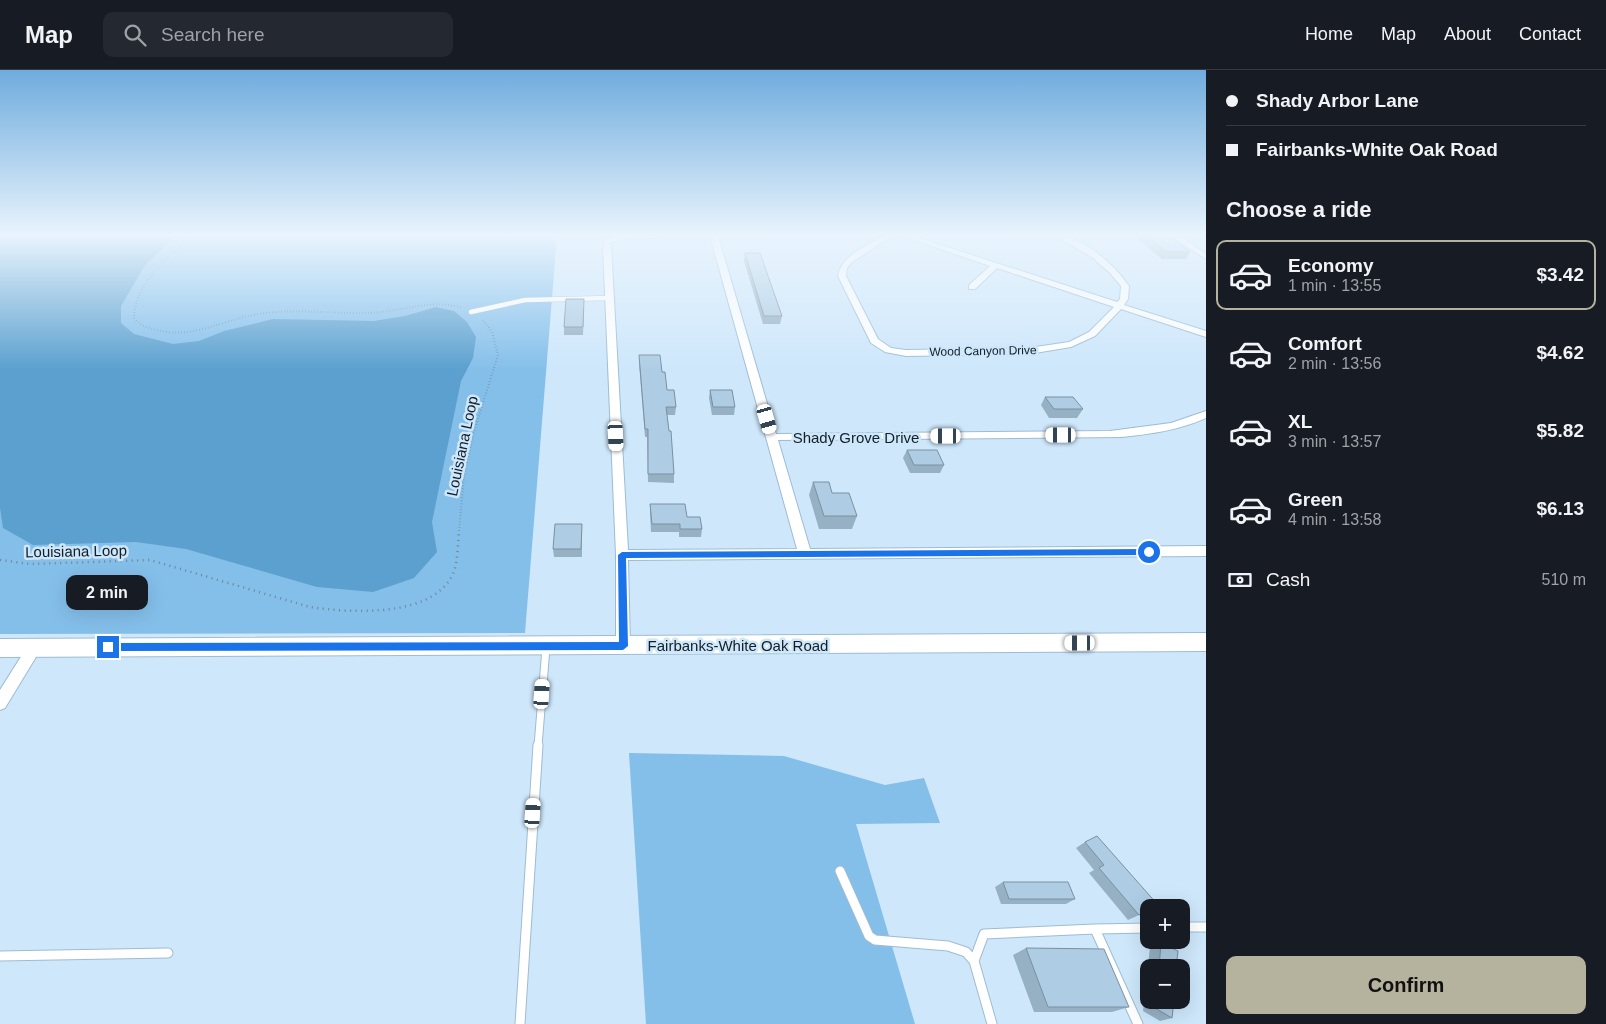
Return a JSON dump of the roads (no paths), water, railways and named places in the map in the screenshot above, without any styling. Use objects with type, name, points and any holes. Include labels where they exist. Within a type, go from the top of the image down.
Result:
[{"type":"street","points":[[609,281],[622,555],[623,646]]},
{"type":"street","points":[[727,281],[805,554]]},
{"type":"street","name":"Wood Canyon Drive","points":[[844,281],[874,341],[888,350],[906,353],[1029,351],[1062,347],[1092,334],[1121,306]]},
{"type":"street","points":[[972,287],[979,281]]},
{"type":"street","points":[[1043,281],[1206,334]]},
{"type":"street","points":[[1120,281],[1126,295],[1121,306]]},
{"type":"street","name":"Shady Grove Drive","points":[[773,437],[1110,434],[1180,424],[1206,414]]},
{"type":"street","points":[[622,555],[1206,551]]},
{"type":"street","name":"Fairbanks-White Oak Road","points":[[0,648],[1204,645]]},
{"type":"street","points":[[0,703],[34,648]]},
{"type":"lane","points":[[471,312],[525,300],[610,298]]},
{"type":"lane","points":[[520,1024],[530,852],[546,646]]},
{"type":"lane","points":[[840,871],[869,936],[875,940],[948,946],[966,952],[974,961],[992,1024]]},
{"type":"lane","points":[[1190,928],[1206,927]]},
{"type":"lane","points":[[974,961],[984,934],[1140,928]]},
{"type":"lane","points":[[1095,929],[1138,1024]]},
{"type":"lane","points":[[0,956],[168,954]]}]
